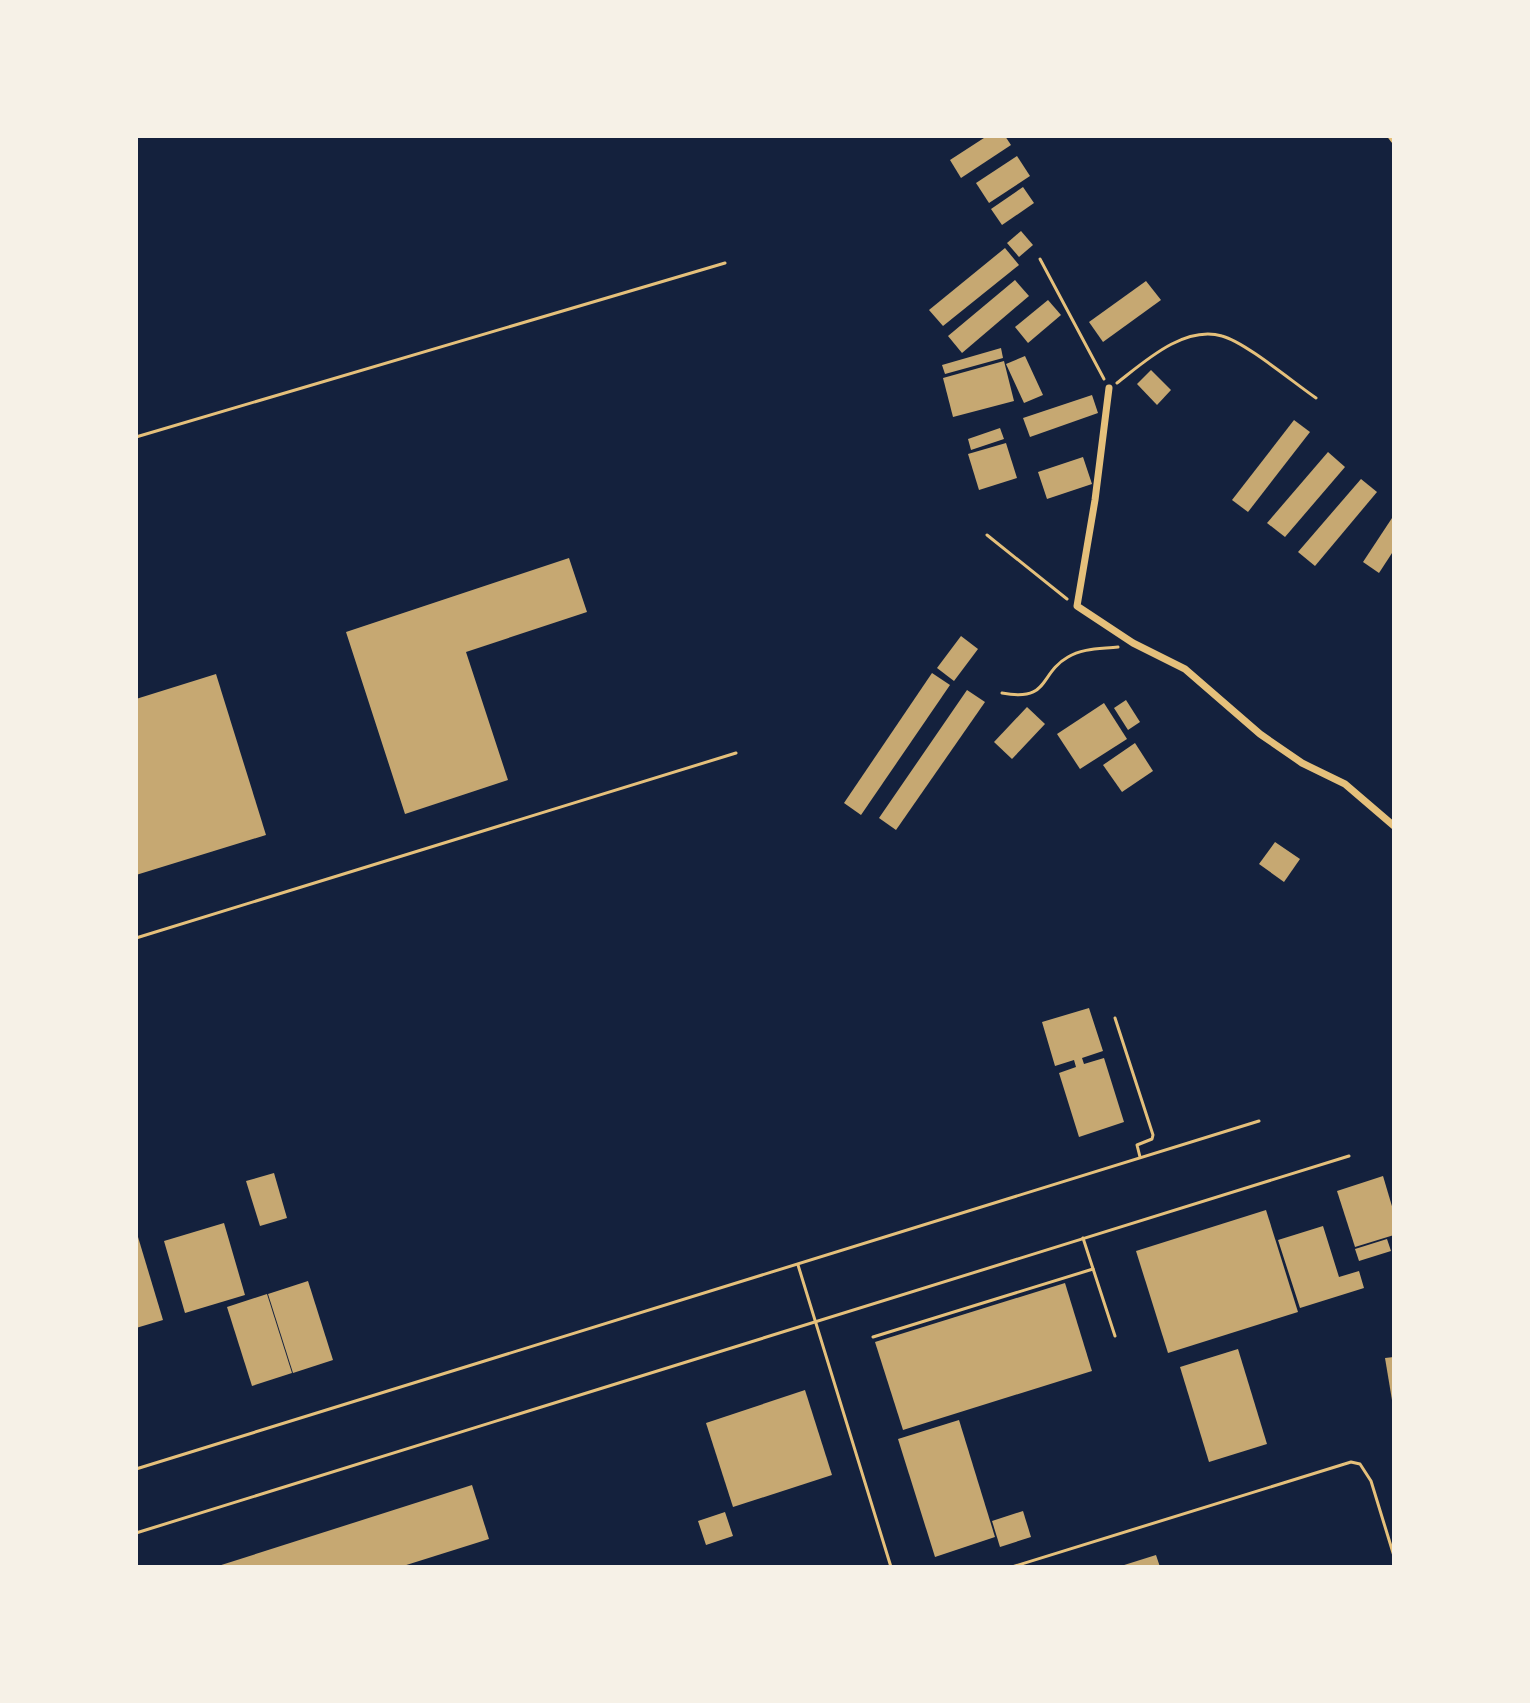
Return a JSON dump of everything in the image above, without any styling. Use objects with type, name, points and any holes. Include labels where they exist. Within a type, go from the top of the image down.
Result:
[{"type":"street","points":[[1109,388],[1095,500],[1077,606],[1133,643],[1185,669],[1260,734],[1302,763],[1345,784],[1394,826]]},
{"type":"lane","points":[[136,437],[725,263]]},
{"type":"lane","points":[[136,938],[736,753]]},
{"type":"lane","points":[[1115,1018],[1153,1135],[1152,1139],[1137,1145],[1140,1157]]},
{"type":"lane","points":[[136,1469],[1259,1121]]},
{"type":"lane","points":[[136,1533],[1349,1156]]},
{"type":"lane","points":[[1083,1238],[1115,1336]]},
{"type":"lane","points":[[798,1264],[891,1567]]},
{"type":"lane","points":[[873,1337],[1093,1269]]},
{"type":"lane","points":[[1012,1567],[1356,1462],[1371,1481],[1394,1556]]},
{"type":"path","points":[[1040,259],[1109,388],[1157,352],[1204,334],[1222,336],[1237,343],[1316,398]]},
{"type":"path","points":[[987,535],[1077,606]]},
{"type":"path","points":[[1002,693],[1016,696],[1031,693],[1046,682],[1068,657],[1133,643]]},
{"type":"building","points":[[987,136],[1005,136],[1011,145],[961,178],[950,160]]},
{"type":"building","points":[[1017,156],[1030,176],[989,203],[976,183]]},
{"type":"building","points":[[1023,187],[1034,203],[1002,225],[991,209]]},
{"type":"building","points":[[1021,231],[1033,245],[1019,257],[1007,243]]},
{"type":"building","points":[[1005,248],[1019,265],[943,326],[929,310]]},
{"type":"building","points":[[1015,280],[1029,296],[962,353],[948,336]]},
{"type":"building","points":[[1146,281],[1161,300],[1103,342],[1089,322]]},
{"type":"building","points":[[1048,300],[1061,315],[1028,343],[1015,327]]},
{"type":"building","points":[[1001,348],[1003,358],[945,374],[942,365]]},
{"type":"building","points":[[1025,356],[1043,395],[1024,403],[1006,364]]},
{"type":"building","points":[[1004,361],[1014,401],[953,417],[943,378]]},
{"type":"building","points":[[1151,370],[1171,390],[1157,405],[1137,384]]},
{"type":"building","points":[[1092,395],[1098,413],[1030,437],[1023,418]]},
{"type":"building","points":[[1294,420],[1310,432],[1248,512],[1232,500]]},
{"type":"building","points":[[1000,428],[1004,439],[971,450],[968,439]]},
{"type":"building","points":[[1006,443],[1017,478],[979,490],[968,454]]},
{"type":"building","points":[[1328,452],[1345,467],[1285,537],[1267,523]]},
{"type":"building","points":[[1083,457],[1092,484],[1047,499],[1038,472]]},
{"type":"building","points":[[1361,479],[1377,492],[1315,566],[1298,552]]},
{"type":"building","points":[[1394,515],[1394,550],[1379,573],[1363,562]]},
{"type":"building","points":[[569,558],[587,612],[466,652],[508,780],[405,814],[346,632]]},
{"type":"building","points":[[961,636],[978,649],[954,681],[937,668]]},
{"type":"building","points":[[932,673],[950,685],[861,815],[844,803]]},
{"type":"building","points":[[216,674],[266,835],[136,875],[136,699]]},
{"type":"building","points":[[967,690],[985,702],[896,830],[879,818]]},
{"type":"building","points":[[1126,700],[1140,722],[1128,730],[1114,708]]},
{"type":"building","points":[[1104,703],[1127,739],[1080,769],[1057,734]]},
{"type":"building","points":[[1027,707],[1045,724],[1012,759],[994,742]]},
{"type":"building","points":[[1135,743],[1153,771],[1122,792],[1103,765]]},
{"type":"building","points":[[1275,842],[1300,859],[1284,882],[1259,864]]},
{"type":"building","points":[[1089,1008],[1103,1051],[1082,1058],[1084,1064],[1104,1058],[1124,1122],[1079,1137],[1059,1073],[1076,1067],[1074,1060],[1055,1066],[1042,1022]]},
{"type":"building","points":[[274,1173],[287,1218],[260,1226],[246,1181]]},
{"type":"building","points":[[1383,1176],[1394,1213],[1394,1235],[1355,1247],[1337,1191]]},
{"type":"building","points":[[1266,1210],[1298,1312],[1168,1353],[1136,1251]]},
{"type":"building","points":[[224,1223],[245,1295],[185,1313],[164,1241]]},
{"type":"building","points":[[1323,1226],[1339,1277],[1359,1271],[1364,1288],[1300,1308],[1278,1240]]},
{"type":"building","points":[[136,1238],[163,1320],[136,1328]]},
{"type":"building","points":[[1387,1239],[1391,1251],[1359,1261],[1355,1249]]},
{"type":"building","points":[[308,1281],[333,1360],[293,1373],[268,1294]]},
{"type":"building","points":[[1065,1283],[1092,1371],[903,1430],[875,1342]]},
{"type":"building","points":[[267,1294],[292,1373],[252,1386],[227,1307]]},
{"type":"building","points":[[1238,1349],[1267,1444],[1209,1462],[1180,1367]]},
{"type":"building","points":[[1394,1357],[1394,1400],[1392,1400],[1385,1358]]},
{"type":"building","points":[[805,1390],[832,1475],[733,1507],[706,1423]]},
{"type":"building","points":[[959,1420],[995,1537],[935,1557],[898,1439]]},
{"type":"building","points":[[472,1485],[489,1539],[400,1567],[215,1567]]},
{"type":"building","points":[[1023,1511],[1031,1537],[1000,1547],[992,1521]]},
{"type":"building","points":[[725,1512],[733,1536],[706,1545],[698,1521]]},
{"type":"building","points":[[1156,1555],[1160,1567],[1121,1566]]}]
